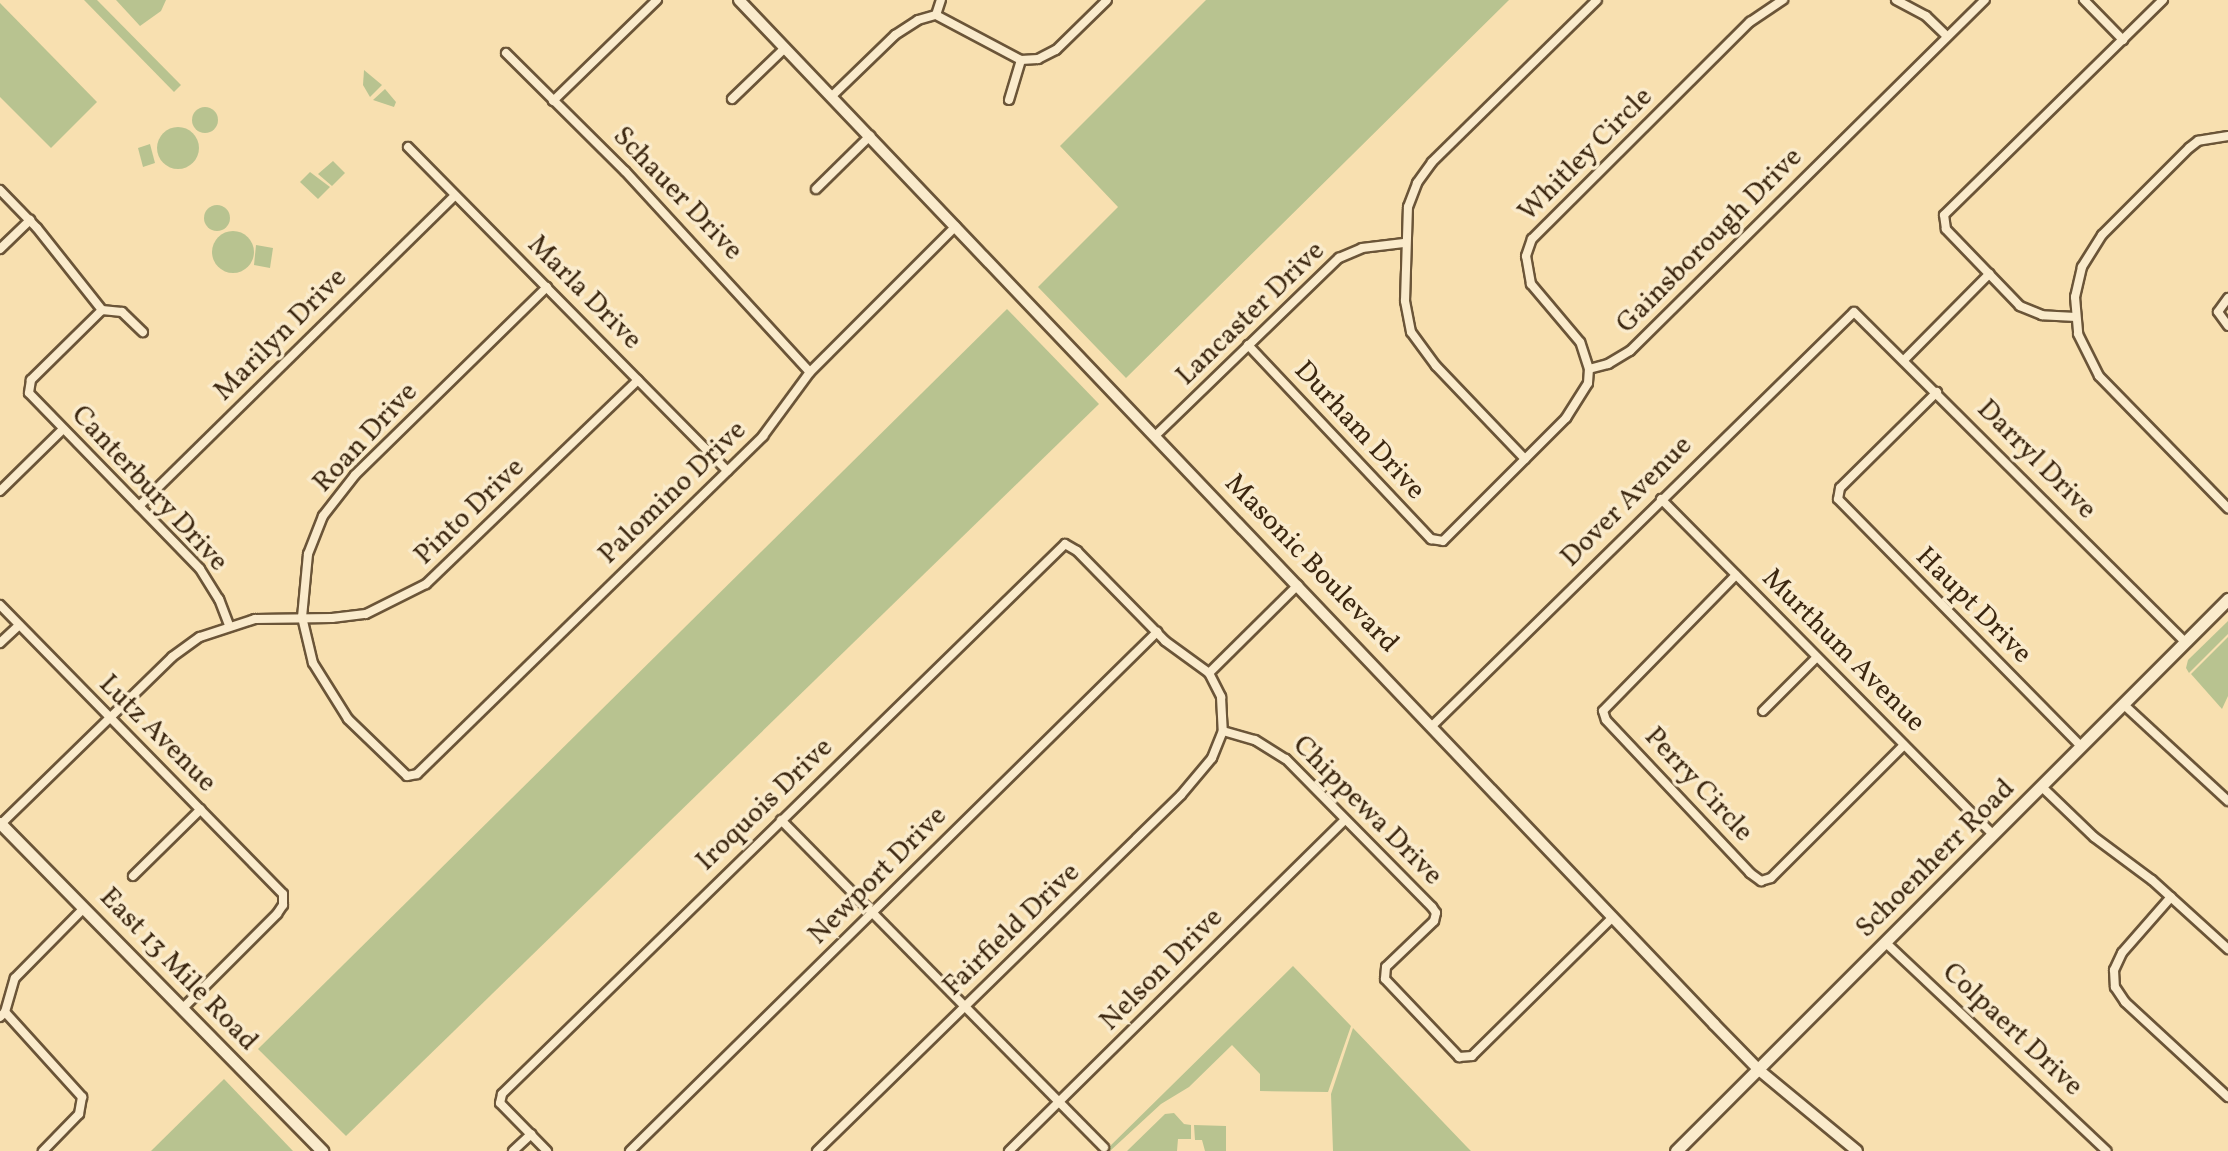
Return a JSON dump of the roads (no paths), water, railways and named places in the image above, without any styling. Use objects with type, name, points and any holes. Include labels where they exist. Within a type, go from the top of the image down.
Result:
[{"type":"main road","name":"Schoenherr Road","points":[[1676,1151],[2228,599]]},
{"type":"main road","name":"East 13 Mile Road","points":[[0,823],[322,1151]]},
{"type":"street","points":[[553,101],[657,0]]},
{"type":"street","name":"Masonic Boulevard","points":[[739,0],[1759,1070],[1857,1151]]},
{"type":"street","points":[[936,15],[941,0]]},
{"type":"street","points":[[831,97],[895,35],[918,20],[936,15],[1021,60],[1038,59],[1056,50],[1107,0]]},
{"type":"street","points":[[1589,369],[1588,383],[1576,407],[1525,459],[1436,366],[1411,332],[1405,301],[1404,243],[1410,198],[1432,162],[1597,0]]},
{"type":"street","name":"Whitley Circle","points":[[1589,369],[1580,342],[1531,284],[1526,256],[1532,239],[1750,22],[1783,0]]},
{"type":"street","points":[[1896,0],[1926,16],[1947,36]]},
{"type":"street","name":"Gainsborough Drive","points":[[1589,369],[1608,364],[1630,351],[1985,0]]},
{"type":"street","points":[[2084,0],[2123,40]]},
{"type":"street","points":[[2076,317],[2056,318],[2028,310],[1946,229],[1943,219],[1947,211],[2163,0]]},
{"type":"street","points":[[732,99],[785,48]]},
{"type":"street","name":"Schauer Drive","points":[[506,53],[625,171],[810,372]]},
{"type":"street","points":[[1009,100],[1021,60]]},
{"type":"street","points":[[816,189],[870,136]]},
{"type":"street","points":[[2228,136],[2198,141],[2189,148],[2094,244],[2078,282],[2076,317],[2083,347],[2099,376],[2228,508]]},
{"type":"street","name":"Marla Drive","points":[[408,147],[728,471]]},
{"type":"street","points":[[0,190],[30,220],[102,310],[122,312],[143,332]]},
{"type":"street","name":"Marilyn Drive","points":[[139,506],[455,195]]},
{"type":"street","points":[[0,249],[30,220]]},
{"type":"street","name":"Palomino Drive","points":[[302,617],[313,663],[329,694],[348,719],[407,776],[417,774],[728,471],[777,421],[810,372],[956,226]]},
{"type":"street","name":"Lancaster Drive","points":[[1155,436],[1339,258],[1362,248],[1404,243]]},
{"type":"street","points":[[1905,359],[1989,274]]},
{"type":"street","name":"Roan Drive","points":[[302,617],[308,554],[323,516],[336,497],[547,287]]},
{"type":"street","points":[[2228,298],[2218,312],[2228,326]]},
{"type":"street","name":"Canterbury Drive","points":[[102,310],[31,380],[28,390],[200,569],[229,625]]},
{"type":"street","name":"Darryl Drive","points":[[1854,312],[1905,359],[2185,642]]},
{"type":"street","name":"Dover Avenue","points":[[1432,726],[1854,312]]},
{"type":"street","name":"Durham Drive","points":[[1248,345],[1431,539],[1439,542],[1525,459]]},
{"type":"street","name":"Pinto Drive","points":[[302,617],[366,614],[426,584],[638,380]]},
{"type":"street","name":"Haupt Drive","points":[[1937,392],[1836,495],[2081,746]]},
{"type":"street","points":[[0,491],[63,429]]},
{"type":"street","name":"Murthum Avenue","points":[[1661,499],[1994,835]]},
{"type":"street","name":"Iroquois Drive","points":[[531,1134],[498,1099],[1065,544],[1077,551],[1157,632]]},
{"type":"street","name":"Perry Circle","points":[[1736,575],[1603,711],[1606,720],[1750,873],[1761,881],[1771,878],[1904,745]]},
{"type":"street","points":[[1209,673],[1298,585]]},
{"type":"street","name":"Lutz Avenue","points":[[0,605],[283,894],[283,905],[277,914],[182,1009]]},
{"type":"street","points":[[0,823],[172,657],[200,637],[255,619],[302,617]]},
{"type":"street","points":[[0,643],[19,625]]},
{"type":"street","points":[[1157,632],[1209,673],[1221,697],[1223,731]]},
{"type":"street","name":"Newport Drive","points":[[630,1151],[1157,632]]},
{"type":"street","points":[[1763,711],[1817,657]]},
{"type":"street","points":[[2123,704],[2228,801]]},
{"type":"street","name":"Chippewa Drive","points":[[1223,731],[1255,740],[1279,754],[1436,913],[1434,921],[1386,967],[1385,979],[1456,1054],[1466,1058],[1613,917]]},
{"type":"street","name":"Fairfield Drive","points":[[817,1151],[1181,795],[1212,758],[1223,731]]},
{"type":"street","points":[[2042,787],[2094,837],[2171,897],[2228,949]]},
{"type":"street","points":[[133,876],[201,809]]},
{"type":"street","points":[[781,820],[1104,1148]]},
{"type":"street","name":"Nelson Drive","points":[[1009,1151],[1345,820]]},
{"type":"street","points":[[2171,897],[2122,953],[2114,970],[2115,987],[2125,1002],[2228,1097]]},
{"type":"street","points":[[43,1151],[73,1121],[84,1102],[75,1087],[2,1014],[4,993],[25,966],[84,908]]},
{"type":"street","name":"Colpaert Drive","points":[[1886,943],[2107,1151]]},
{"type":"street","points":[[513,1151],[531,1134],[547,1151]]}]
